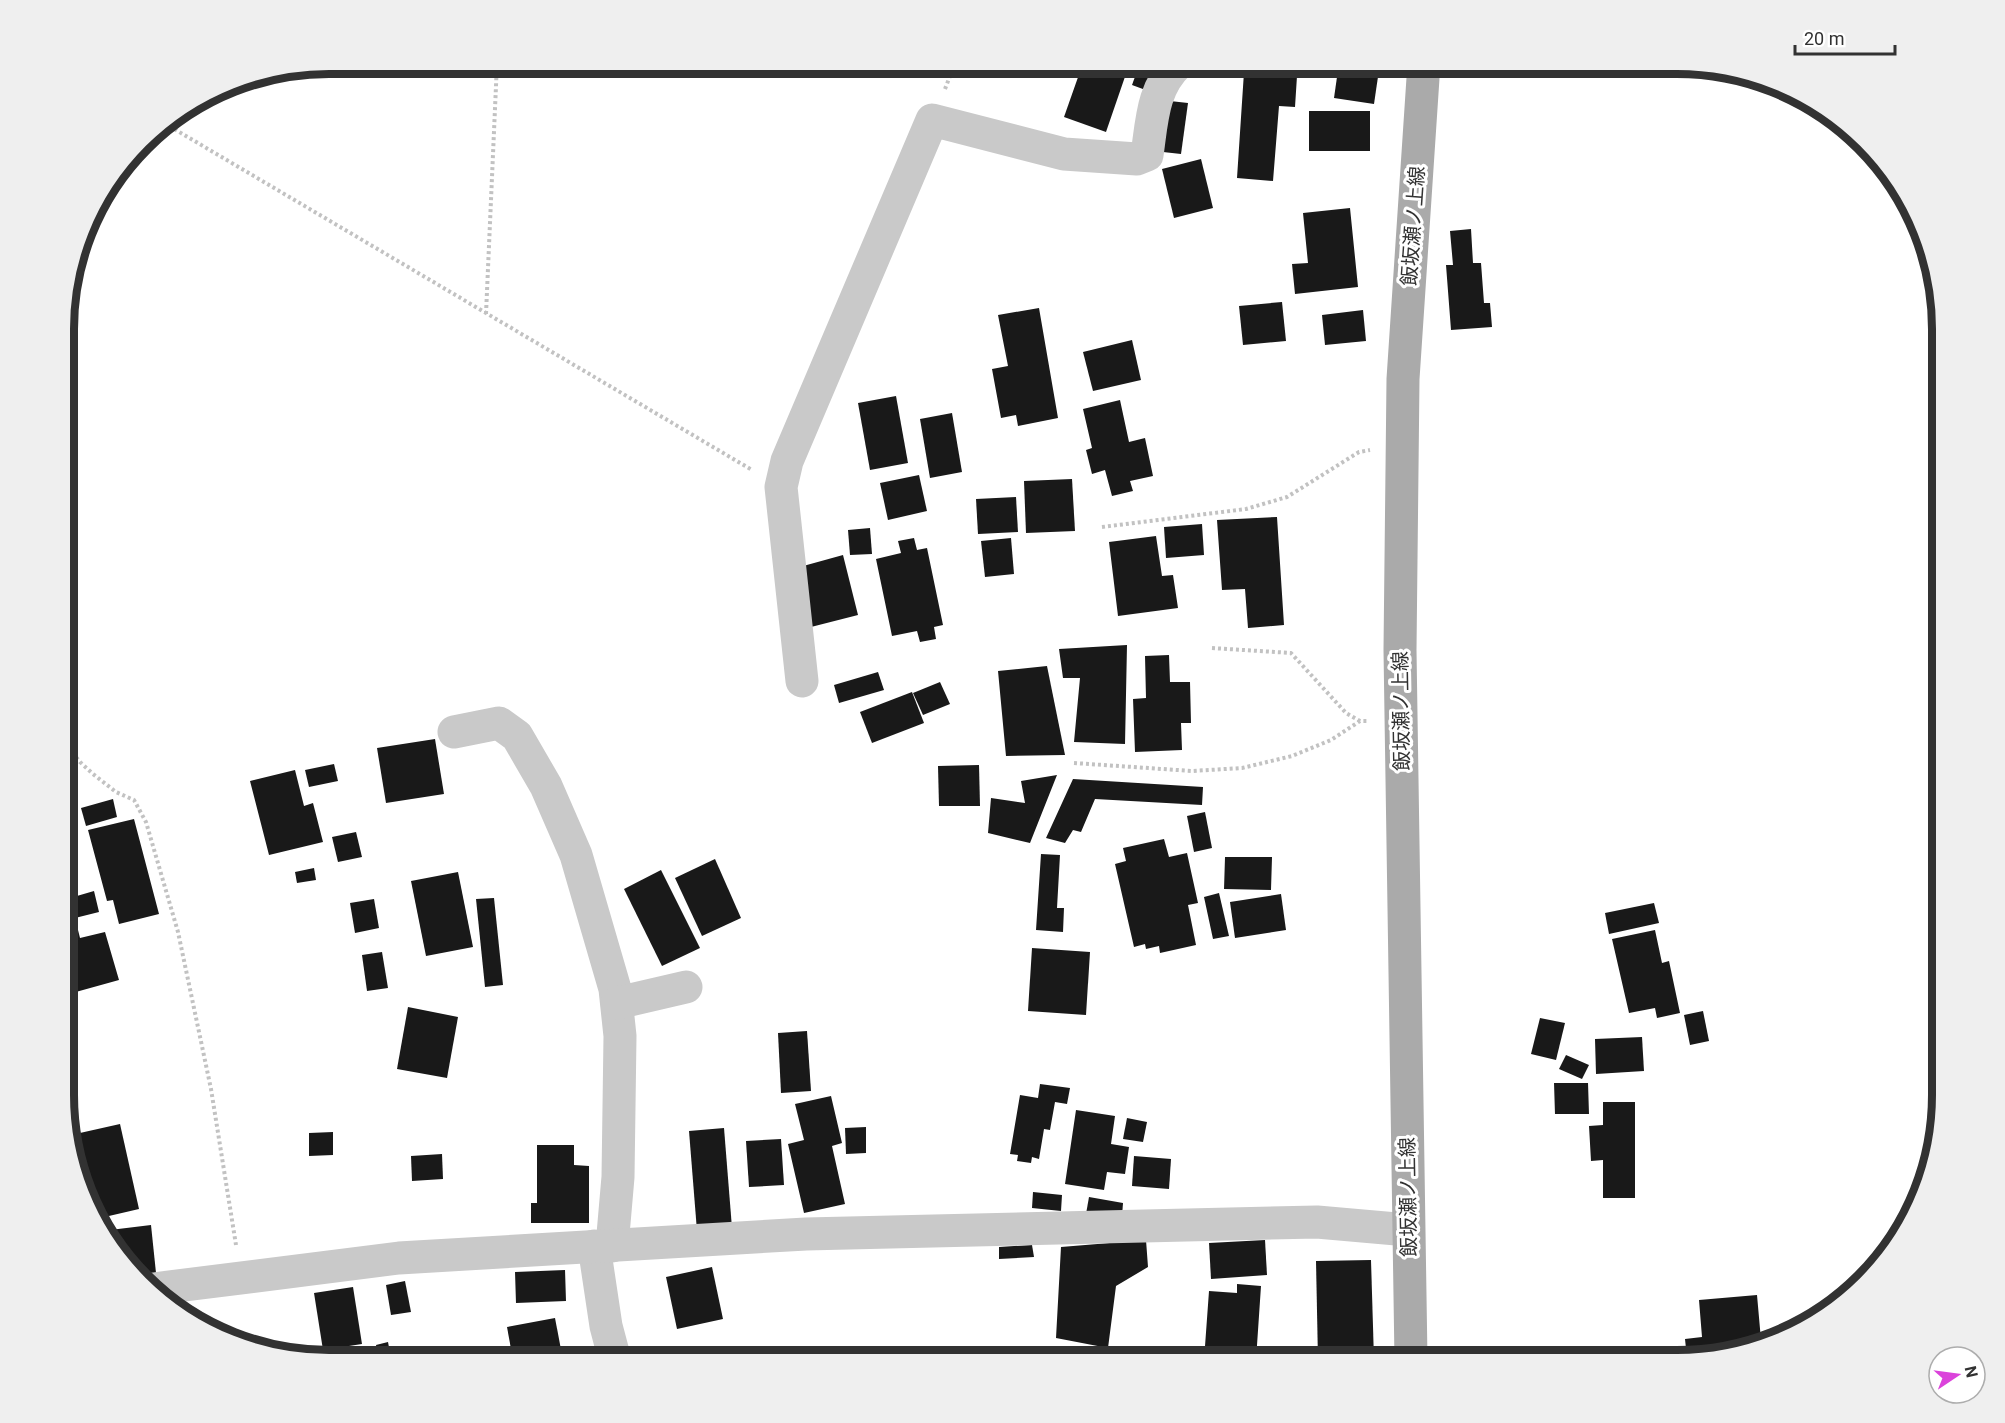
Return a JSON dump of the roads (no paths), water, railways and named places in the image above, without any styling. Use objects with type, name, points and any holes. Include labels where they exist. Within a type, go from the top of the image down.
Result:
[{"type":"main road","name":"飯坂瀬ノ上線","points":[[1411,1350],[1401,718],[1402,441],[1403,380],[1423,74]]},
{"type":"street","points":[[802,681],[781,487],[787,461],[932,120],[1064,154],[1137,159],[1147,155],[1160,86],[1170,74]]},
{"type":"street","points":[[454,732],[499,723],[517,735],[546,786],[576,855],[604,946],[617,1003],[620,1036],[618,1177],[603,1246],[606,1326],[612,1350]]},
{"type":"street","points":[[617,1003],[686,987]]},
{"type":"street","points":[[161,1287],[399,1258],[806,1234],[1317,1222],[1408,1230]]}]
